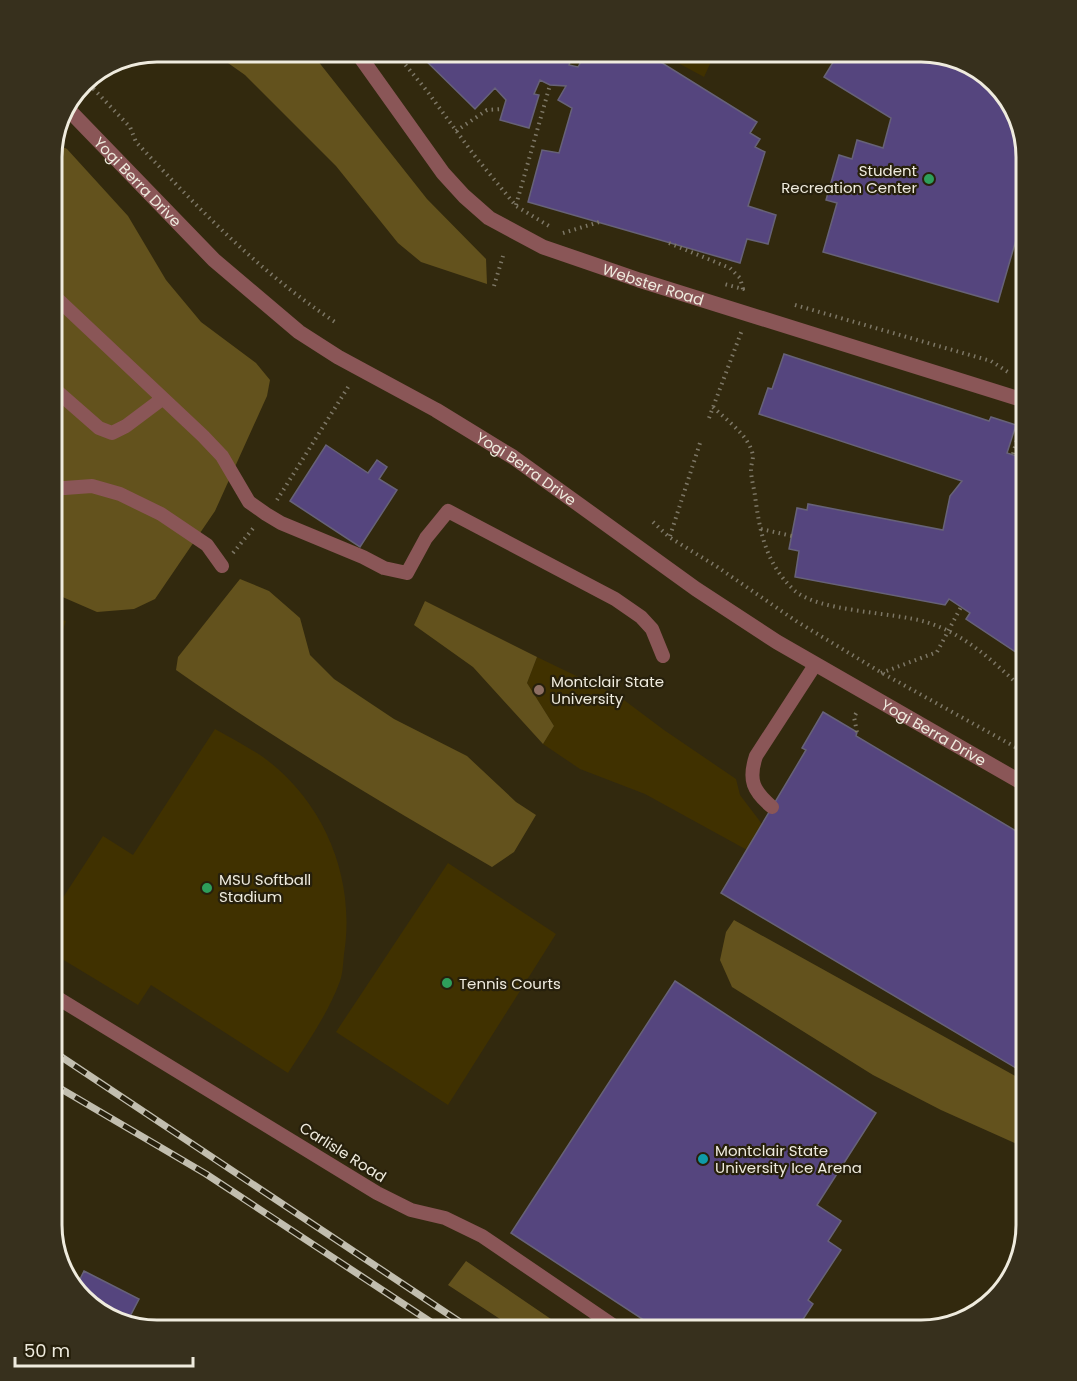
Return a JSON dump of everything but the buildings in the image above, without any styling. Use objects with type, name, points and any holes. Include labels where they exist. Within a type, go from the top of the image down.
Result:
[{"type":"street","name":"Webster Road","points":[[363,61],[443,173],[464,196],[489,218],[543,247],[1016,406]]},
{"type":"street","name":"Yogi Berra Drive","points":[[72,113],[214,260],[299,332],[338,357],[436,410],[513,457],[696,589],[815,665],[1016,779]]},
{"type":"lane","points":[[62,303],[222,456],[249,502],[281,523],[384,568],[406,573],[426,538],[448,511],[615,599],[641,617],[652,629],[663,656]]},
{"type":"lane","points":[[62,396],[99,429],[112,433],[126,426],[162,399]]},
{"type":"lane","points":[[62,488],[92,486],[120,494],[161,514],[207,545],[222,566]]},
{"type":"lane","points":[[772,807],[761,798],[756,789],[752,773],[753,765],[756,756],[815,665]]},
{"type":"lane","name":"Carlisle Road","points":[[61,1000],[377,1193],[411,1209],[445,1218],[482,1236],[605,1320]]},
{"type":"path","points":[[403,61],[516,206],[539,218],[552,229]]},
{"type":"path","points":[[516,206],[550,85]]},
{"type":"path","points":[[92,87],[130,127],[135,142],[220,231],[301,300],[338,324]]},
{"type":"path","points":[[456,131],[487,110],[502,109]]},
{"type":"path","points":[[570,237],[560,234],[599,222]]},
{"type":"path","points":[[669,243],[730,268],[740,278],[743,289],[721,283]]},
{"type":"path","points":[[495,286],[503,256]]},
{"type":"path","points":[[795,305],[991,362],[1014,376]]},
{"type":"path","points":[[709,418],[739,338]]},
{"type":"path","points":[[222,566],[275,502],[352,381]]},
{"type":"path","points":[[713,407],[747,441],[753,456],[751,470],[767,554],[781,577],[797,593],[820,603],[924,621],[949,630],[970,643],[1016,683]]},
{"type":"path","points":[[669,537],[700,443]]},
{"type":"path","points":[[1013,454],[1016,446]]},
{"type":"path","points":[[653,522],[669,537],[806,627],[882,673],[1016,747]]},
{"type":"path","points":[[761,529],[792,536]]},
{"type":"path","points":[[897,667],[937,652],[961,607]]},
{"type":"shaded area","points":[[225,61],[318,61],[427,199],[486,259],[487,284],[421,262],[398,243],[336,166],[245,75]]},
{"type":"shaded area","name":"Montclair State University","points":[[144,62],[926,62],[939,63],[968,74],[983,85],[999,104],[1010,126],[1016,157],[1016,1224],[1015,1237],[1006,1266],[992,1287],[973,1303],[945,1316],[920,1320],[157,1320],[144,1319],[115,1310],[94,1296],[78,1277],[71,1266],[63,1243],[61,1224],[62,151],[71,115],[81,99],[109,74]]},
{"type":"shaded area","points":[[676,62],[711,62],[704,77]]},
{"type":"shaded area","points":[[63,147],[128,216],[166,280],[201,322],[256,363],[270,380],[267,396],[215,511],[155,599],[134,609],[97,612],[62,597]]},
{"type":"shaded area","points":[[240,579],[269,591],[300,618],[310,655],[334,679],[394,719],[467,756],[516,802],[536,815],[514,852],[492,867],[332,772],[176,670],[178,657]]},
{"type":"shaded area","points":[[425,601],[537,657],[527,683],[554,726],[543,744],[473,667],[414,625]]},
{"type":"shaded area","points":[[62,620],[66,621],[62,634]]},
{"type":"shaded area","points":[[537,657],[620,697],[736,779],[740,795],[762,824],[747,850],[645,794],[580,769],[543,744],[554,726],[527,683]]},
{"type":"shaded area","name":"MSU Softball Stadium","points":[[215,729],[263,757],[285,775],[304,796],[331,844],[340,871],[347,926],[343,968],[335,993],[323,1017],[288,1073],[151,985],[138,1005],[62,959],[61,900],[103,836],[133,855]]},
{"type":"shaded area","name":"Tennis Courts","points":[[448,863],[556,934],[448,1105],[336,1032]]},
{"type":"shaded area","points":[[734,920],[1016,1076],[1016,1144],[941,1110],[873,1075],[732,987],[720,960],[726,932]]},
{"type":"shaded area","points":[[466,1261],[552,1320],[502,1320],[448,1285]]},
{"type":"railway","points":[[61,1057],[457,1320]]},
{"type":"railway","points":[[61,1089],[206,1174],[428,1320]]},
{"type":"place","name":"Student Recreation Center","points":[[929,179]]},
{"type":"place","name":"Montclair State University","points":[[539,690]]},
{"type":"place","name":"MSU Softball Stadium","points":[[207,888]]},
{"type":"place","name":"Tennis Courts","points":[[447,983]]},
{"type":"place","name":"Montclair State University Ice Arena","points":[[703,1159]]}]
